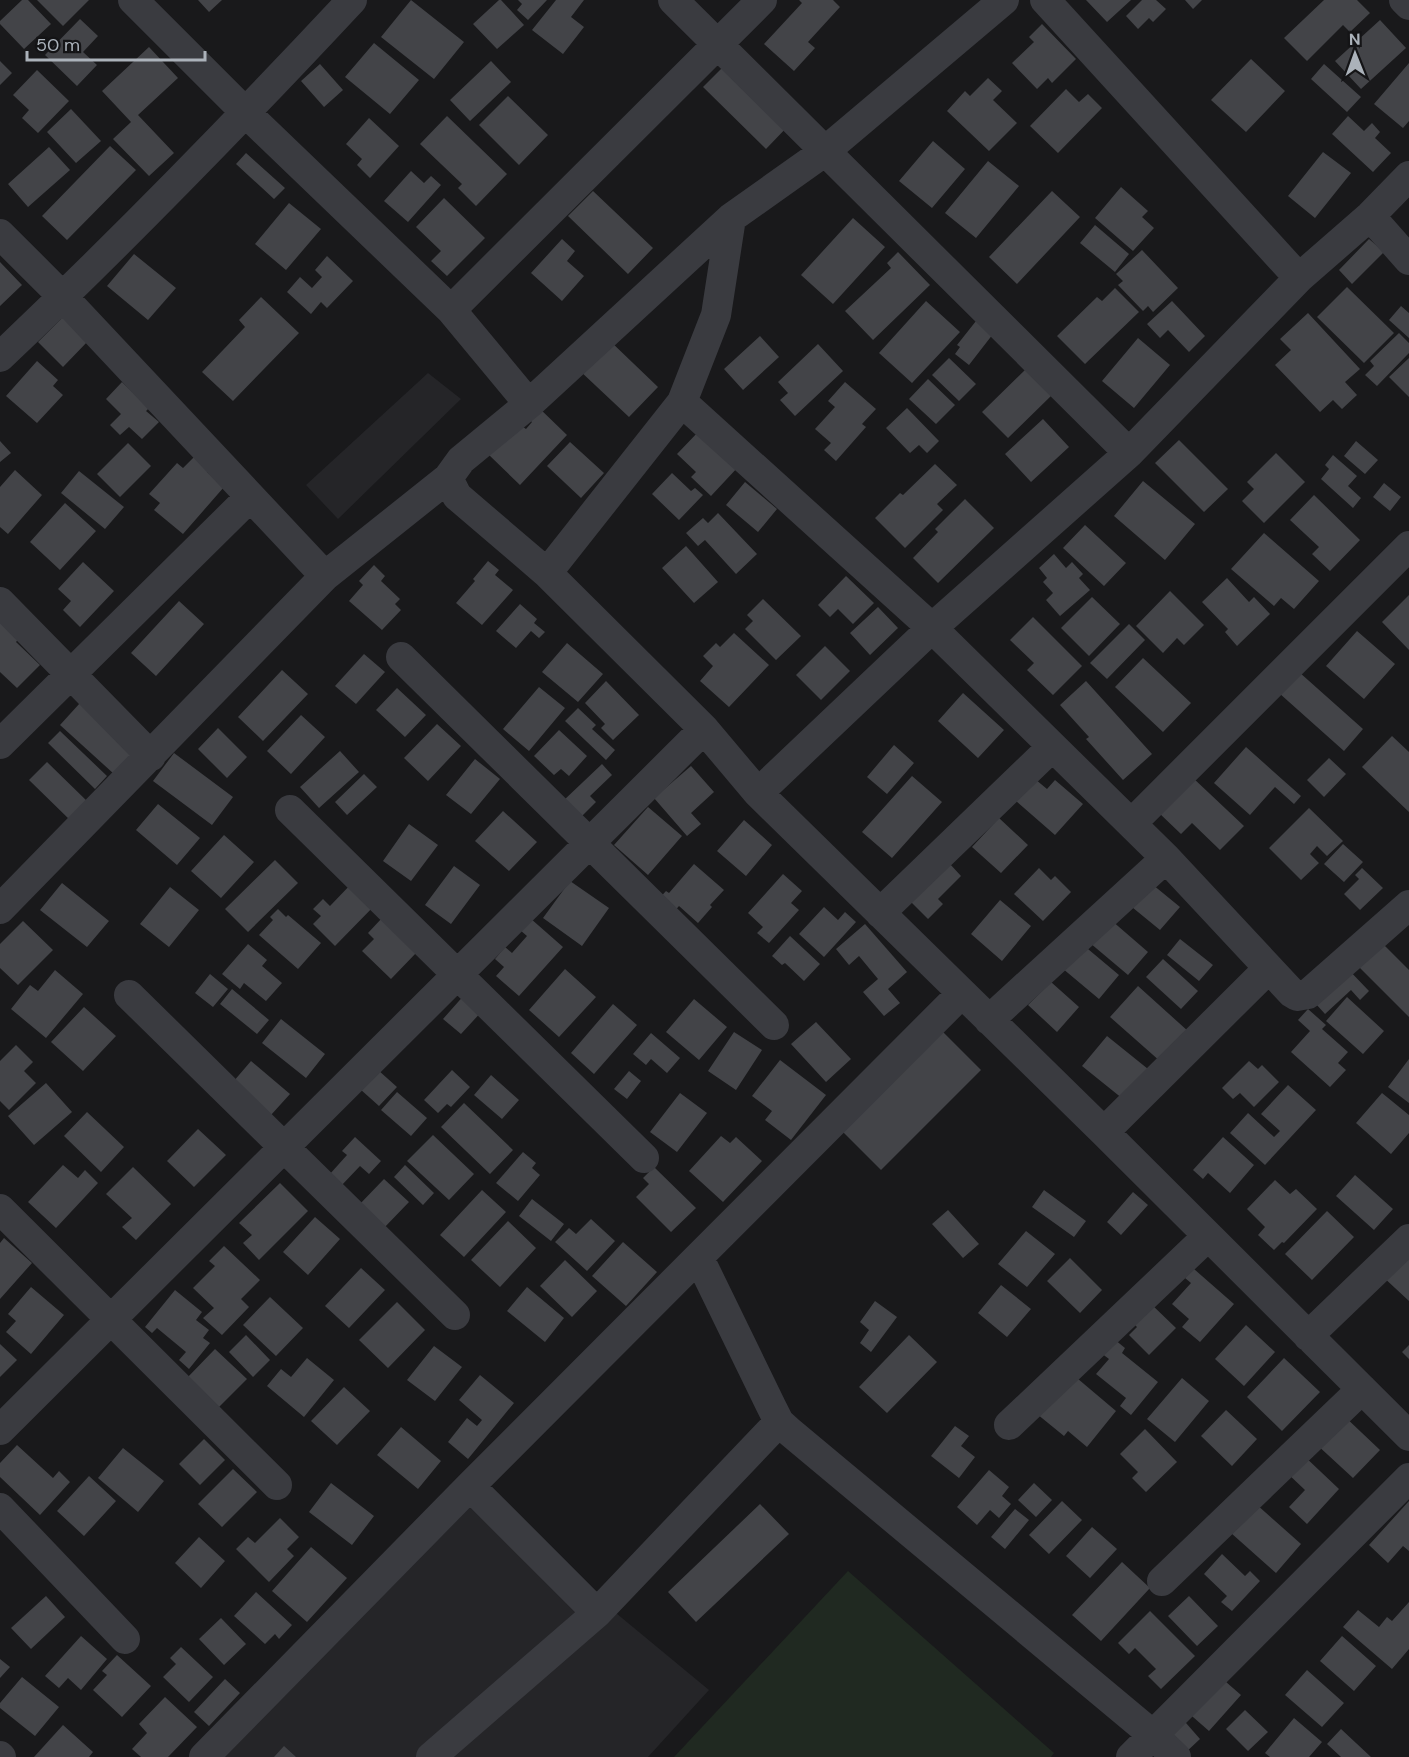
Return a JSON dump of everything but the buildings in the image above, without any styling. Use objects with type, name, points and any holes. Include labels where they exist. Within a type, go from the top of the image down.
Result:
[{"type":"street","points":[[133,0],[246,113],[451,310],[529,404]]},
{"type":"street","points":[[0,357],[246,113],[352,0]]},
{"type":"street","points":[[673,0],[1130,453]]},
{"type":"street","points":[[451,310],[762,0]]},
{"type":"street","points":[[0,909],[325,576],[448,478],[460,460],[529,404],[731,218],[824,152],[1004,0]]},
{"type":"street","points":[[1045,0],[1299,278]]},
{"type":"street","points":[[1404,0],[1409,5]]},
{"type":"street","points":[[758,793],[932,628],[1130,453],[1299,278],[1370,216],[1409,176]]},
{"type":"street","points":[[1370,216],[1409,260]]},
{"type":"street","points":[[547,573],[682,402],[716,315],[731,218]]},
{"type":"street","points":[[0,234],[63,297],[325,576]]},
{"type":"street","points":[[682,402],[932,628],[1132,823],[1292,993],[1297,996],[1308,994],[1409,905]]},
{"type":"street","points":[[448,478],[457,496],[547,573],[704,729],[758,793],[1104,1132],[1409,1436]]},
{"type":"street","points":[[0,744],[250,497]]},
{"type":"street","points":[[1132,823],[1409,546]]},
{"type":"street","points":[[0,602],[151,756]]},
{"type":"street","points":[[401,657],[774,1025]]},
{"type":"street","points":[[0,1430],[704,729]]},
{"type":"street","points":[[880,913],[1052,747]]},
{"type":"street","points":[[290,810],[644,1158]]},
{"type":"street","points":[[989,1020],[1166,858]]},
{"type":"street","points":[[1104,1132],[1268,969]]},
{"type":"street","points":[[204,1757],[470,1486],[962,993]]},
{"type":"street","points":[[129,995],[455,1315]]},
{"type":"street","points":[[0,1209],[277,1485]]},
{"type":"street","points":[[1008,1425],[1208,1236]]},
{"type":"street","points":[[1308,1336],[1409,1239]]},
{"type":"street","points":[[699,1258],[779,1422],[1153,1735],[1176,1757]]},
{"type":"street","points":[[1162,1581],[1362,1389]]},
{"type":"street","points":[[431,1757],[597,1613],[779,1422]]},
{"type":"street","points":[[1131,1757],[1409,1478]]},
{"type":"street","points":[[470,1486],[597,1613]]},
{"type":"street","points":[[0,1508],[125,1639]]},
{"type":"shaded area","points":[[428,373],[461,399],[338,519],[306,485]]},
{"type":"shaded area","points":[[477,1498],[709,1690],[648,1757],[220,1757]]},
{"type":"shaded area","points":[[848,1571],[1054,1753],[1051,1757],[674,1757]]}]
